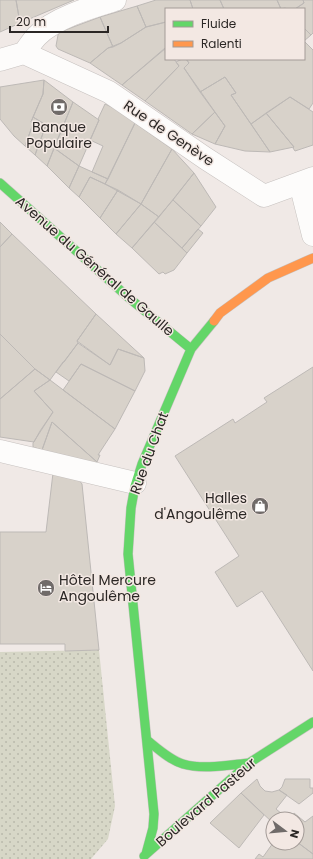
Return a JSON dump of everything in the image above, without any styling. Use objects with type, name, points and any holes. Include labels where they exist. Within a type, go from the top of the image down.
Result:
[{"type":"street","points":[[0,60],[24,54],[37,36],[54,22],[115,0]]},
{"type":"street","name":"Rue de Genève","points":[[24,54],[109,92],[264,196],[306,180]]},
{"type":"street","points":[[306,180],[313,235]]},
{"type":"street","name":"Avenue du Général de Gaulle","points":[[0,183],[129,298],[191,349]]},
{"type":"street","name":"Rue du Chat","points":[[143,857],[153,828],[154,814],[128,554],[130,505],[135,483],[191,349],[220,313],[268,278],[313,258]]},
{"type":"street","points":[[0,451],[135,483]]},
{"type":"street","name":"Boulevard Pasteur","points":[[143,857],[249,763],[313,722]]},
{"type":"street","points":[[147,740],[163,753],[185,765],[198,766],[249,763]]},
{"type":"green space","points":[[99,650],[115,806],[108,839],[91,859],[0,859],[0,652]]},
{"type":"building","points":[[0,0],[16,0],[20,23],[0,32]]},
{"type":"building","points":[[16,0],[74,0],[20,23]]},
{"type":"building","points":[[156,0],[190,0],[193,8],[165,8],[165,22],[146,27],[137,6]]},
{"type":"building","points":[[190,0],[220,0],[224,8],[193,8]]},
{"type":"building","points":[[220,0],[277,0],[281,8],[224,8]]},
{"type":"building","points":[[277,0],[303,0],[304,3],[296,8],[281,8]]},
{"type":"building","points":[[303,0],[313,0],[313,33],[311,35],[305,29],[305,8],[296,8],[304,3]]},
{"type":"building","points":[[137,6],[146,27],[113,47],[100,17]]},
{"type":"building","points":[[100,17],[113,47],[108,48],[90,63],[58,49],[56,46],[60,32]]},
{"type":"building","points":[[165,22],[165,49],[122,85],[90,63],[108,48],[121,43],[146,27]]},
{"type":"building","points":[[305,29],[311,35],[305,40]]},
{"type":"building","points":[[305,42],[313,50],[313,103],[309,109],[290,97],[251,124],[231,95],[236,93],[225,77],[200,92],[184,68],[189,63],[187,60],[305,60]]},
{"type":"building","points":[[165,48],[165,60],[175,60],[179,66],[145,101],[122,85]]},
{"type":"building","points":[[180,60],[187,60],[189,63],[184,68],[215,112],[192,134],[145,101],[179,66],[176,62]]},
{"type":"building","points":[[225,77],[236,93],[231,95],[270,152],[245,151],[215,144],[225,126],[200,92]]},
{"type":"building","points":[[44,80],[73,102],[47,166],[35,155],[46,125],[33,117],[43,94]]},
{"type":"building","points":[[44,80],[43,94],[31,122],[33,124],[25,146],[14,136],[0,119],[0,87]]},
{"type":"building","points":[[290,97],[313,112],[313,145],[295,151],[293,148],[294,147],[266,113]]},
{"type":"building","points":[[73,102],[99,120],[79,166],[54,148]]},
{"type":"building","points":[[105,104],[118,110],[135,123],[108,179],[92,172],[103,146],[90,140]]},
{"type":"building","points":[[215,112],[225,126],[215,144],[192,134]]},
{"type":"building","points":[[266,113],[294,147],[270,152],[251,124]]},
{"type":"building","points":[[33,117],[46,125],[35,155],[25,146],[33,124],[31,122]]},
{"type":"building","points":[[135,123],[172,149],[141,204],[105,184]]},
{"type":"building","points":[[54,148],[79,166],[69,188],[47,166]]},
{"type":"building","points":[[172,149],[194,173],[159,217],[141,204]]},
{"type":"building","points":[[79,166],[108,179],[105,184],[90,177],[79,197],[69,188]]},
{"type":"building","points":[[194,173],[216,207],[201,226],[173,200]]},
{"type":"building","points":[[90,177],[118,190],[100,218],[79,197]]},
{"type":"building","points":[[118,190],[141,204],[116,234],[100,218]]},
{"type":"building","points":[[173,200],[201,226],[182,248],[154,222]]},
{"type":"building","points":[[141,204],[159,217],[132,248],[116,234]]},
{"type":"building","points":[[0,222],[12,234],[0,247]]},
{"type":"building","points":[[154,222],[187,253],[174,270],[165,274],[163,272],[159,274],[132,248]]},
{"type":"building","points":[[198,229],[203,233],[187,253],[182,248]]},
{"type":"building","points":[[12,234],[96,314],[77,341],[78,343],[50,380],[35,369],[0,334],[0,247]]},
{"type":"building","points":[[96,314],[144,358],[118,349],[110,365],[77,341]]},
{"type":"building","points":[[0,334],[35,369],[0,399]]},
{"type":"building","points":[[78,343],[110,365],[118,349],[144,358],[145,371],[135,391],[81,364],[69,381],[56,372]]},
{"type":"building","points":[[81,364],[135,391],[115,429],[63,390]]},
{"type":"building","name":"Halles d'Angoulême","points":[[313,367],[313,671],[262,591],[237,607],[215,572],[239,556],[175,456],[233,419],[235,423],[267,402],[264,398]]},
{"type":"building","points":[[35,369],[50,380],[34,391],[53,412],[34,442],[0,437],[0,399]]},
{"type":"building","points":[[50,380],[115,429],[98,455],[100,455],[97,462],[52,422],[42,450],[33,447],[33,443],[53,412],[34,391]]},
{"type":"building","points":[[52,422],[97,462],[95,464],[42,450]]},
{"type":"building","name":"Hôtel Mercure Angoulême","points":[[53,473],[79,480],[82,484],[99,650],[65,651],[65,644],[0,644],[0,532],[46,532]]},
{"type":"building","points":[[257,779],[260,786],[265,791],[272,792],[279,790],[287,795],[276,809],[278,811],[265,811],[265,816],[241,793]]},
{"type":"building","points":[[285,779],[310,779],[310,788],[313,788],[313,793],[299,804],[279,790]]},
{"type":"building","points":[[241,793],[264,815],[239,848],[210,823]]},
{"type":"building","points":[[313,816],[313,854],[305,848],[305,822]]},
{"type":"building","points":[[305,848],[313,854],[313,859],[255,859],[259,854],[263,857],[267,851],[305,851]]},
{"type":"traffic: fast","points":[[0,183],[129,298],[191,349]]},
{"type":"traffic: fast","points":[[146,854],[153,828],[154,814],[128,554],[131,508],[135,486],[142,464],[191,349],[214,321]]},
{"type":"traffic: fast","points":[[144,856],[249,763],[313,722]]},
{"type":"traffic: fast","points":[[147,740],[173,760],[191,766],[199,767],[249,763]]},
{"type":"traffic: slow","points":[[214,321],[220,313],[268,278],[313,258]]},
{"type":"place","name":"Banque Populaire","points":[[59,107]]},
{"type":"place","name":"Halles d'Angoulême","points":[[260,506]]},
{"type":"place","name":"Hôtel Mercure Angoulême","points":[[46,588]]}]
